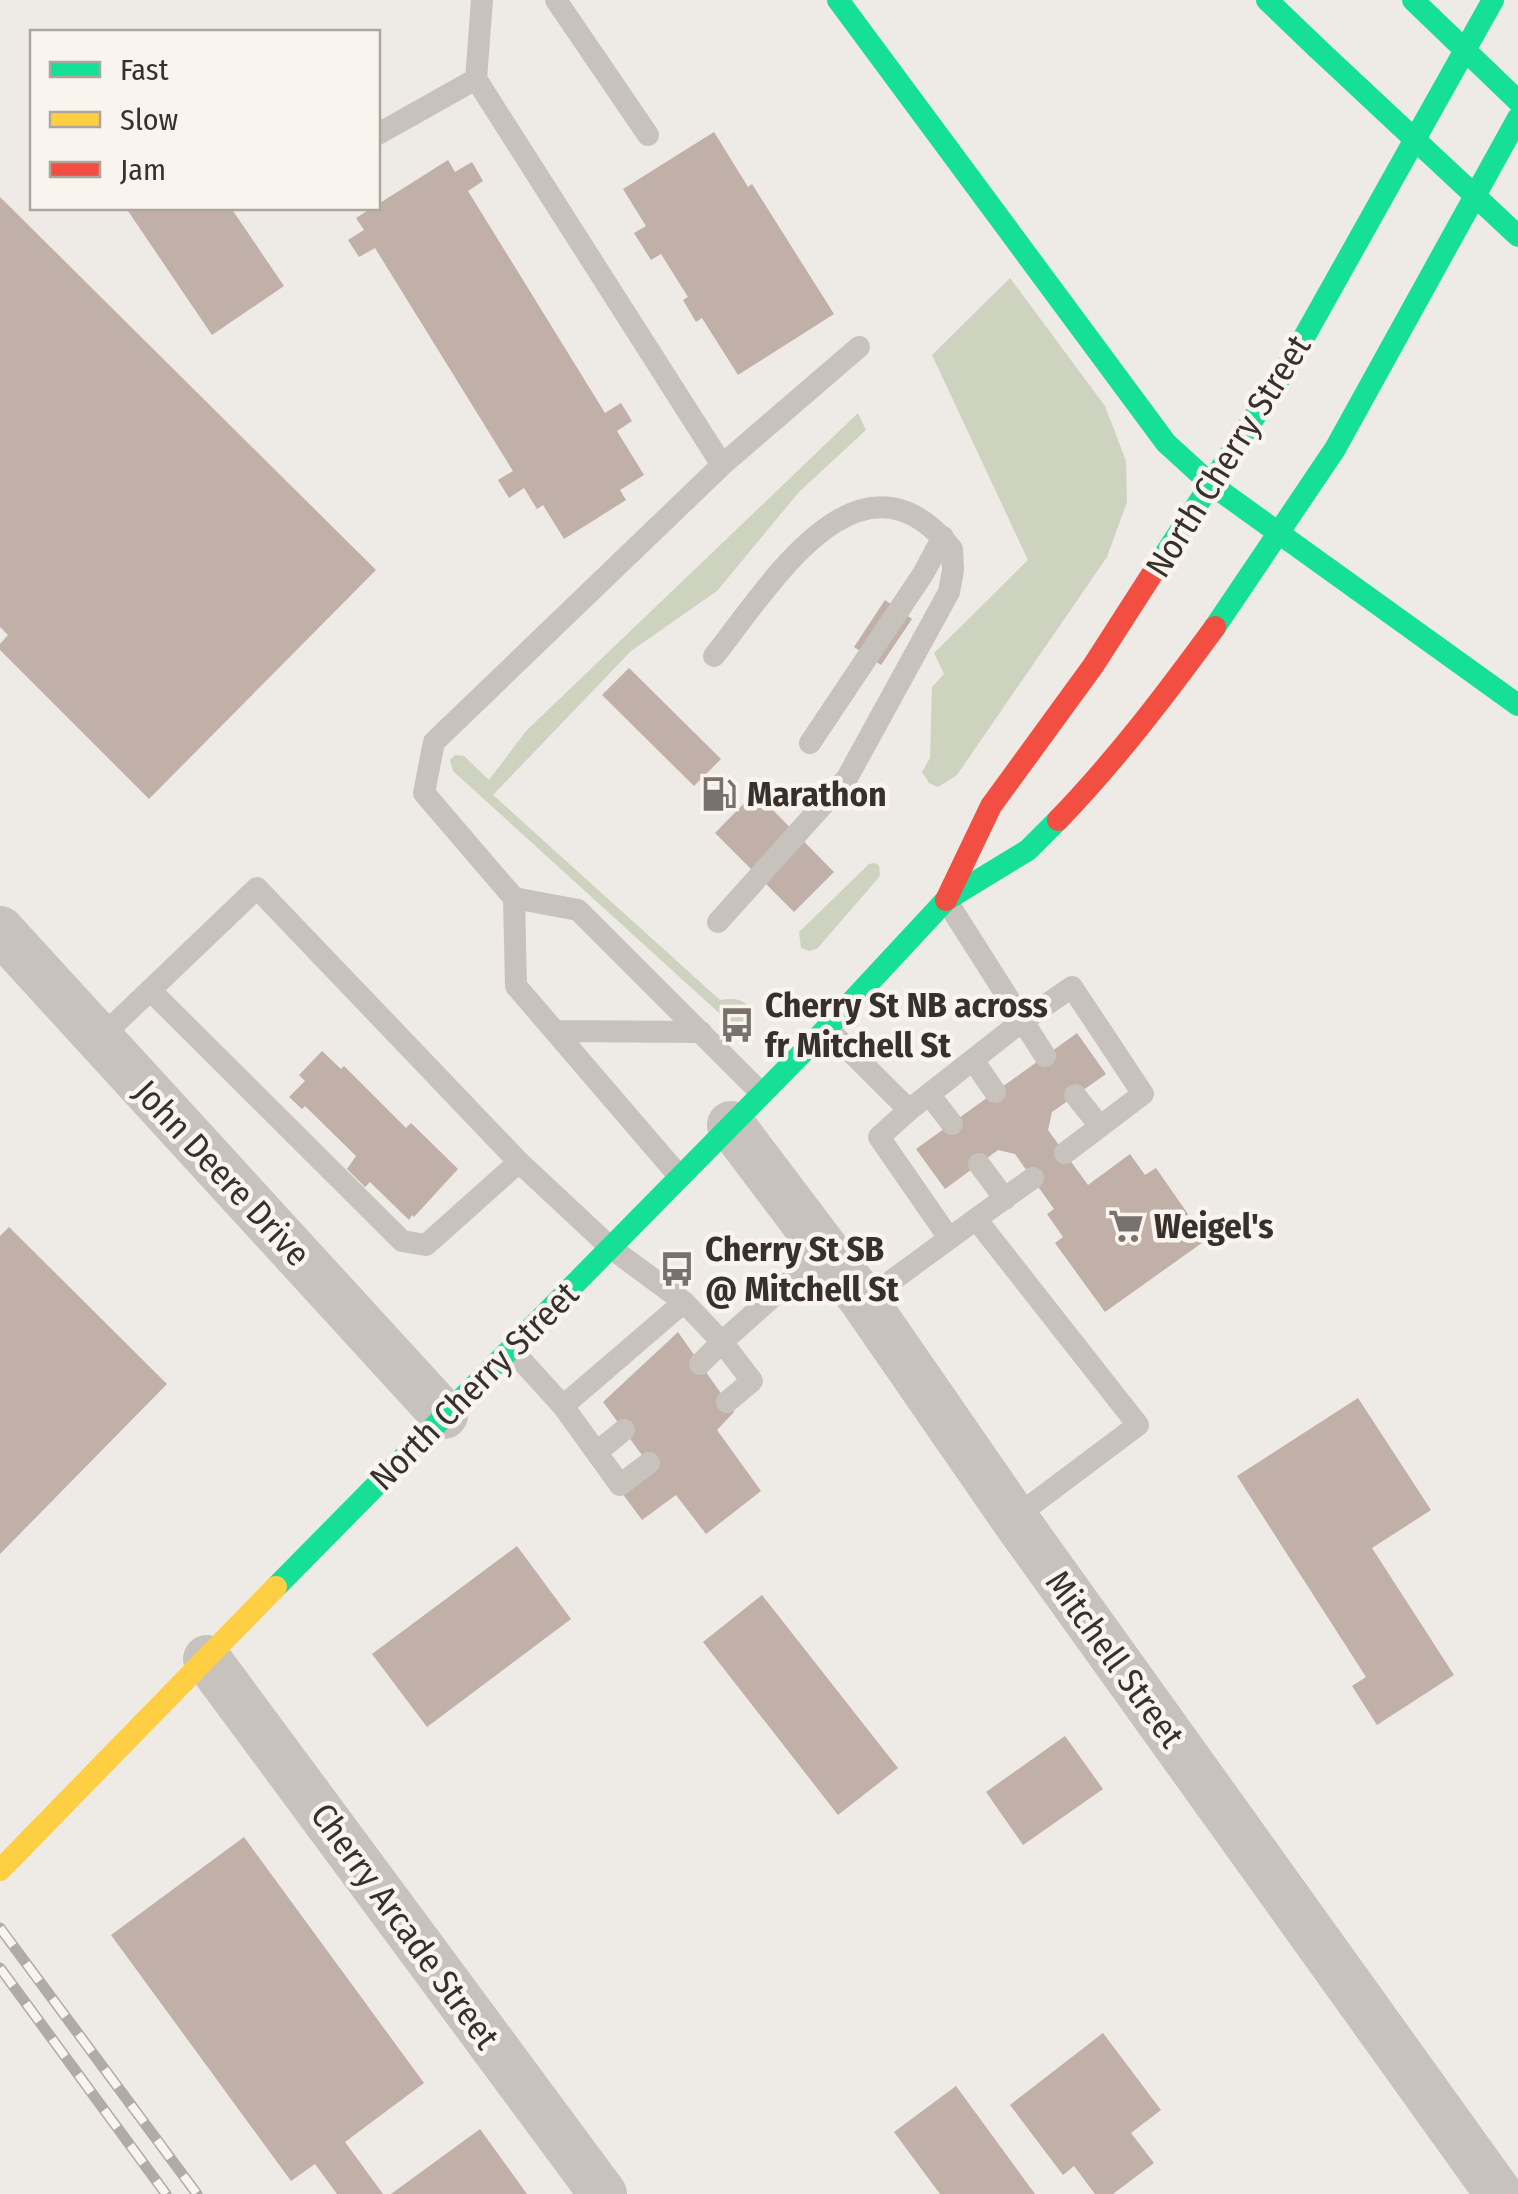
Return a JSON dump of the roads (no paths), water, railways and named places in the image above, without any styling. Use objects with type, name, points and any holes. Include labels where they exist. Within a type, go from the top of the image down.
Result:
[{"type":"main road","points":[[838,0],[1166,444],[1212,484],[1518,706]]},
{"type":"main road","points":[[1267,0],[1518,236]]},
{"type":"main road","points":[[1413,0],[1518,101]]},
{"type":"main road","name":"North Cherry Street","points":[[946,900],[991,806],[1093,666],[1289,364],[1493,0]]},
{"type":"main road","name":"North Cherry Street","points":[[0,1870],[827,1028],[946,900],[1028,850],[1090,786],[1177,680],[1335,449],[1518,118]]},
{"type":"street","name":"John Deere Drive","points":[[0,930],[444,1414]]},
{"type":"street","name":"Mitchell Street","points":[[746,1109],[825,1250],[1499,2194]]},
{"type":"street","name":"Cherry Arcade Street","points":[[207,1659],[603,2194]]},
{"type":"lane","points":[[556,0],[648,135]]},
{"type":"lane","points":[[486,2],[476,79],[722,466]]},
{"type":"lane","points":[[380,133],[476,79]]},
{"type":"lane","points":[[746,1109],[701,1032],[578,910],[514,898],[424,793],[434,742],[722,466],[858,348]]},
{"type":"lane","points":[[714,656],[804,544],[843,515],[882,505],[916,514],[952,549],[950,592],[847,778],[718,922]]},
{"type":"lane","points":[[810,743],[923,574],[943,537]]},
{"type":"lane","points":[[98,1039],[257,888],[519,1162],[610,1248],[684,1302],[722,1342],[752,1381],[728,1402]]},
{"type":"lane","points":[[514,898],[516,986],[680,1177]]},
{"type":"lane","points":[[946,900],[1045,1056]]},
{"type":"lane","points":[[949,1238],[879,1138],[972,1060],[1072,987],[1142,1094],[1065,1154]]},
{"type":"lane","points":[[150,990],[402,1240],[426,1246],[519,1162]]},
{"type":"lane","points":[[827,1028],[909,1110]]},
{"type":"lane","points":[[555,1031],[701,1032]]},
{"type":"lane","points":[[972,1060],[995,1092]]},
{"type":"lane","points":[[929,1094],[952,1124]]},
{"type":"lane","points":[[1075,1096],[1099,1125]]},
{"type":"lane","points":[[979,1164],[1004,1198]]},
{"type":"lane","points":[[864,1301],[1032,1178]]},
{"type":"lane","points":[[976,1220],[1138,1425],[1014,1518]]},
{"type":"lane","points":[[700,1364],[825,1250]]},
{"type":"lane","points":[[564,1406],[684,1302]]},
{"type":"lane","points":[[510,1348],[564,1406],[620,1485],[649,1464]]},
{"type":"lane","points":[[597,1452],[624,1430]]},
{"type":"railway","points":[[0,1928],[197,2194]]},
{"type":"railway","points":[[0,1968],[166,2194]]},
{"type":"place","name":"Marathon","points":[[719,794]]},
{"type":"place","name":"Cherry St NB across fr Mitchell St","points":[[737,1025]]},
{"type":"place","name":"Weigel's","points":[[1126,1226]]},
{"type":"place","name":"Cherry St SB @ Mitchell St","points":[[677,1269]]}]
